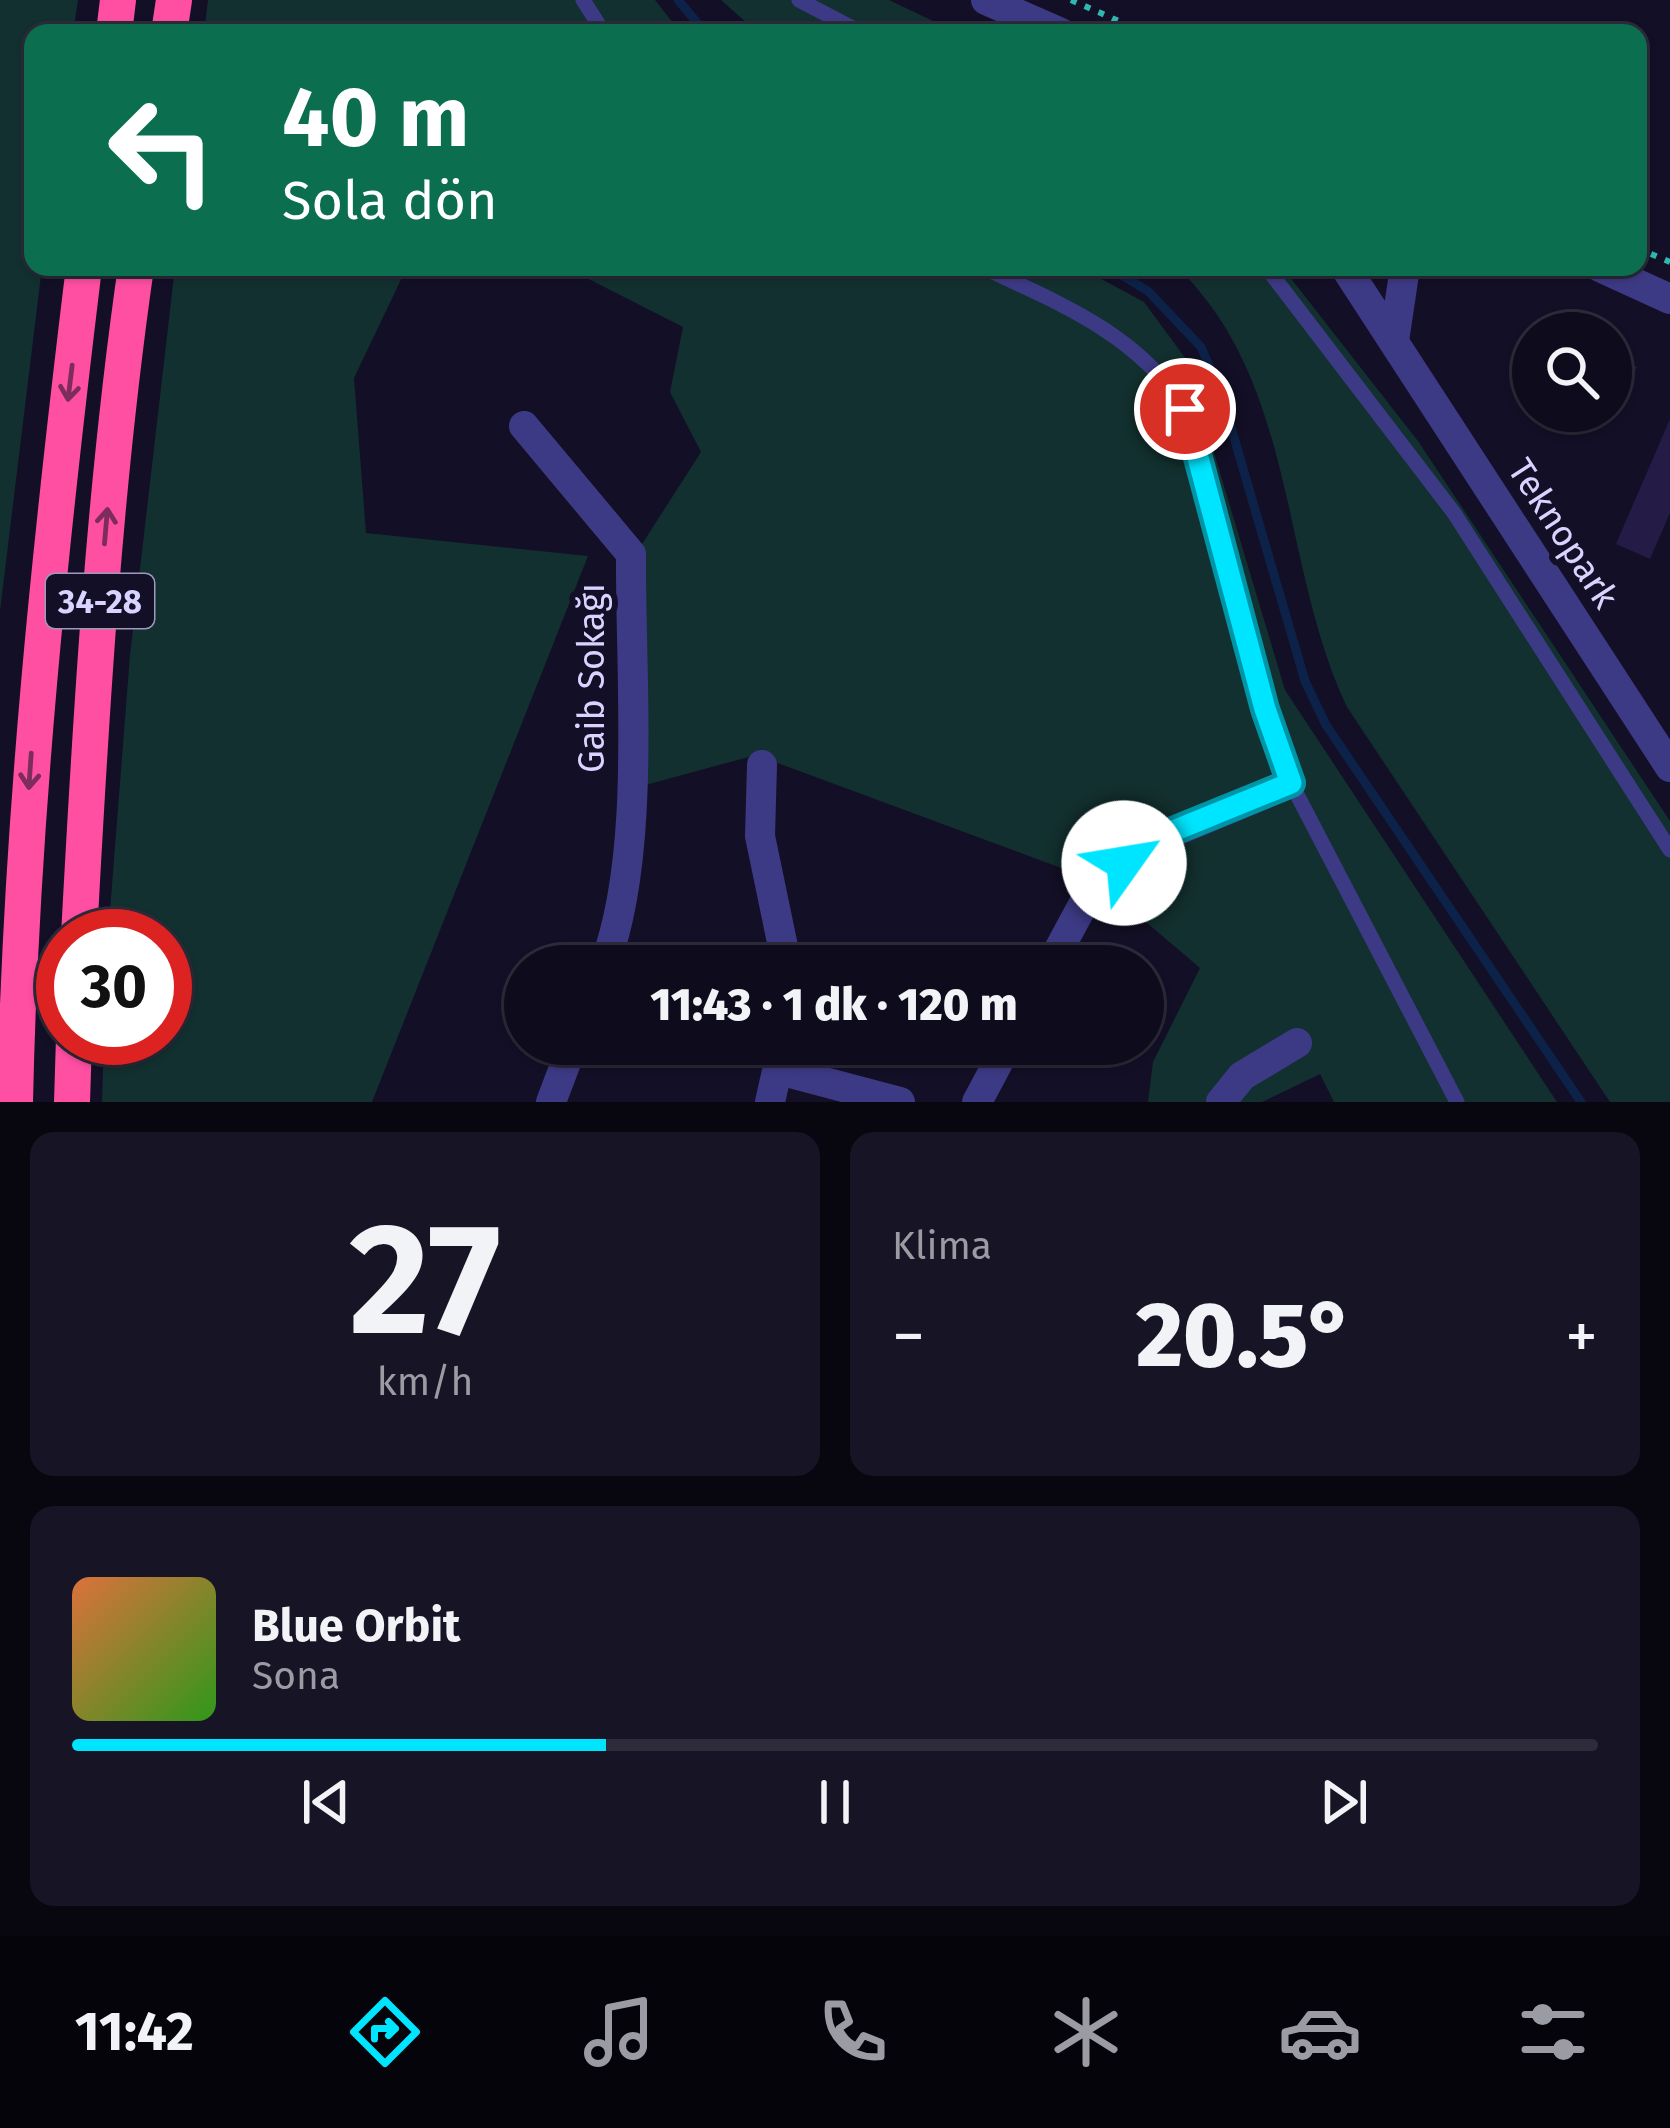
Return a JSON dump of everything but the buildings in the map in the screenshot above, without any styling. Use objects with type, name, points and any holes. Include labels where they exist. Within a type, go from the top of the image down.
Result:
[{"type":"highway","name":"34-28","points":[[15,1102],[18,948],[39,639],[82,276]]},
{"type":"highway","name":"34-28","points":[[80,909],[93,676],[118,393],[135,276]]},
{"type":"highway","points":[[72,1102],[73,1065]]},
{"type":"street","points":[[986,0],[1040,24]]},
{"type":"street","name":"Teknopark","points":[[1351,276],[1670,767]]},
{"type":"street","points":[[1394,341],[1404,276]]},
{"type":"street","points":[[1620,276],[1670,298]]},
{"type":"street","name":"Gaib Sokağı","points":[[524,426],[631,554],[629,815],[619,926],[612,945]]},
{"type":"street","points":[[763,765],[760,836],[783,945]]},
{"type":"street","points":[[1061,945],[1092,887],[1156,838],[1291,783]]},
{"type":"street","points":[[1221,1102],[1242,1076],[1297,1043]]},
{"type":"street","points":[[551,1102],[565,1065]]},
{"type":"street","points":[[770,1102],[779,1065]]},
{"type":"street","points":[[802,1065],[900,1102]]},
{"type":"street","points":[[977,1102],[997,1065]]},
{"type":"lane","points":[[799,0],[845,24]]},
{"type":"lane","points":[[1001,276],[1106,325],[1162,374],[1185,409],[1265,709],[1291,783],[1456,1102]]},
{"type":"lane","points":[[1273,276],[1454,513],[1670,850]]},
{"type":"path","points":[[1071,0],[1125,24]]},
{"type":"green space","points":[[0,0],[78,0],[74,24],[24,24],[24,276],[41,276],[0,611]]},
{"type":"green space","points":[[208,0],[655,0],[674,24],[205,24]]},
{"type":"green space","points":[[721,0],[889,0],[939,24],[748,24]]},
{"type":"green space","points":[[174,276],[403,276],[354,378],[366,533],[588,556],[372,1102],[102,1102],[103,1065],[192,1065],[192,909],[110,909],[130,655]]},
{"type":"green space","points":[[583,276],[1096,276],[1144,302],[1186,359],[1285,690],[1557,1102],[1334,1102],[1320,1074],[1262,1102],[1148,1102],[1153,1065],[1164,1065],[1164,1040],[1200,968],[1099,882],[756,755],[638,787],[635,555],[701,452],[670,392],[683,327]]},
{"type":"green space","points":[[1184,276],[1289,276],[1418,441],[1670,821],[1670,1102],[1610,1102],[1347,707],[1325,652],[1266,420],[1245,365],[1216,314]]},
{"type":"waterway","points":[[678,0],[698,24]]},
{"type":"waterway","points":[[1123,276],[1148,291],[1201,347],[1221,393],[1305,681],[1326,725],[1581,1102]]},
{"type":"route","points":[[1124,863],[1156,838],[1291,783],[1265,709],[1185,409]]}]
